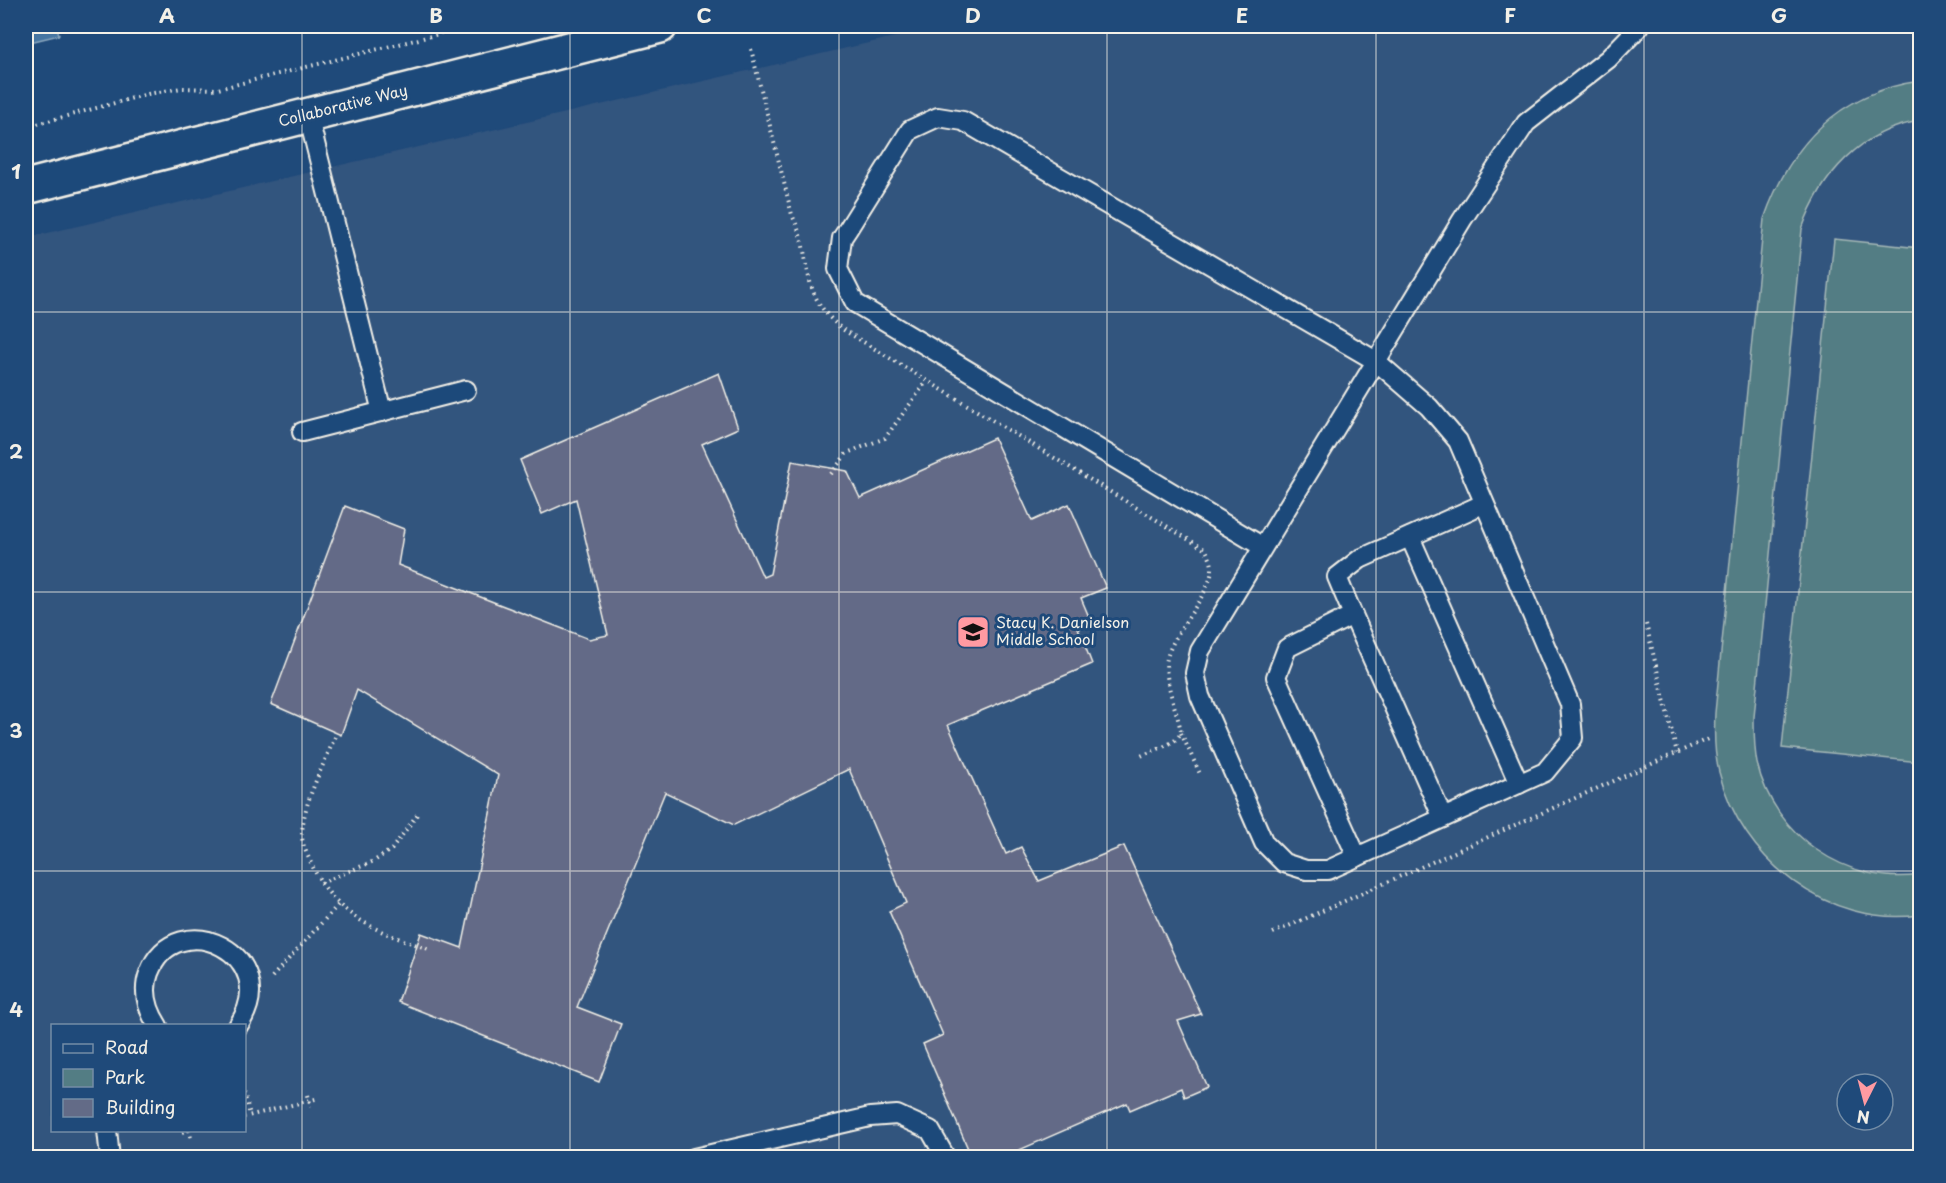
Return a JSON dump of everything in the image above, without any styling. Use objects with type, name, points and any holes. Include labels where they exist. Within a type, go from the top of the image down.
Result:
[{"type":"street","name":"Collaborative Way","points":[[26,187],[660,26]]},
{"type":"lane","points":[[1263,548],[855,303],[838,269],[842,238],[909,130],[938,117],[963,121],[1376,361],[1429,407],[1458,441],[1570,704],[1573,738],[1545,772],[1328,870],[1306,870],[1284,863],[1263,843],[1200,696],[1195,673],[1200,651],[1263,548],[1376,361],[1462,220],[1526,123],[1608,59],[1640,26]]},
{"type":"lane","points":[[308,115],[382,412]]},
{"type":"lane","points":[[302,432],[466,390]]},
{"type":"lane","points":[[1443,818],[1337,577],[1360,559],[1483,504]]},
{"type":"lane","points":[[1410,537],[1519,784]]},
{"type":"lane","points":[[1353,615],[1287,648],[1276,676],[1357,857]]},
{"type":"lane","points":[[157,1024],[146,1000],[145,989],[150,970],[170,948],[198,939],[227,948],[242,964],[247,974],[250,996],[248,1007],[238,1024]]},
{"type":"lane","points":[[694,1158],[870,1117],[897,1115],[930,1130],[946,1158]]},
{"type":"lane","points":[[106,1132],[110,1158]]},
{"type":"path","points":[[26,127],[148,94],[181,88],[218,89],[427,37],[458,26]]},
{"type":"path","points":[[751,49],[792,215],[804,241],[808,283],[816,302],[827,317],[842,329],[1206,550],[1212,565],[1211,578],[1174,639],[1168,658],[1167,684],[1182,729],[1181,733],[1201,776]]},
{"type":"path","points":[[831,474],[847,453],[885,438],[927,381]]},
{"type":"path","points":[[1646,624],[1677,753]]},
{"type":"path","points":[[1141,756],[1173,741],[1181,733]]},
{"type":"path","points":[[334,737],[305,812],[301,835],[321,883],[338,905],[370,927],[429,950]]},
{"type":"path","points":[[1273,933],[1710,738]]},
{"type":"path","points":[[321,883],[374,861],[392,849],[419,812]]},
{"type":"path","points":[[273,984],[272,976],[283,962],[338,905]]},
{"type":"path","points":[[309,1098],[311,1107]]},
{"type":"path","points":[[246,1116],[309,1098],[320,1098]]},
{"type":"path","points":[[246,1100],[250,1115]]},
{"type":"path","points":[[189,1132],[191,1138]]},
{"type":"shaded area","points":[[26,26],[57,26],[59,35],[26,43]]},
{"type":"shaded area","name":"Stacy K. Danielson Middle School","points":[[942,26],[1920,26],[1920,1157],[26,1157],[26,238]]},
{"type":"green space","points":[[1920,81],[1920,121],[1879,134],[1846,158],[1820,191],[1802,229],[1754,717],[1757,763],[1766,789],[1779,813],[1797,833],[1817,850],[1841,864],[1866,872],[1893,876],[1920,875],[1920,915],[1886,916],[1853,911],[1822,899],[1793,881],[1768,859],[1747,833],[1730,804],[1717,765],[1715,720],[1764,219],[1788,168],[1821,126],[1842,110],[1865,97],[1891,87]]},
{"type":"green space","points":[[1834,239],[1920,248],[1920,762],[1782,748]]},
{"type":"building","points":[[254,26],[286,26],[286,28]]},
{"type":"building","name":"Stacy K. Danielson Middle School","points":[[719,373],[738,428],[702,444],[763,577],[770,574],[792,461],[847,471],[860,498],[994,438],[1032,521],[1069,504],[1106,588],[1081,598],[1092,624],[1078,628],[1092,664],[948,725],[1006,854],[1021,847],[1039,881],[1124,846],[1201,1014],[1178,1021],[1207,1087],[1184,1097],[1181,1088],[1130,1110],[1127,1103],[1001,1158],[972,1158],[923,1044],[943,1035],[889,911],[906,903],[849,769],[734,825],[665,792],[577,1007],[621,1024],[599,1082],[398,1002],[421,933],[462,948],[498,775],[357,690],[341,735],[271,704],[345,506],[404,529],[398,565],[589,639],[608,635],[576,499],[542,514],[520,460]]},
{"type":"place","name":"Stacy K. Danielson Middle School","points":[[973,632]]}]
